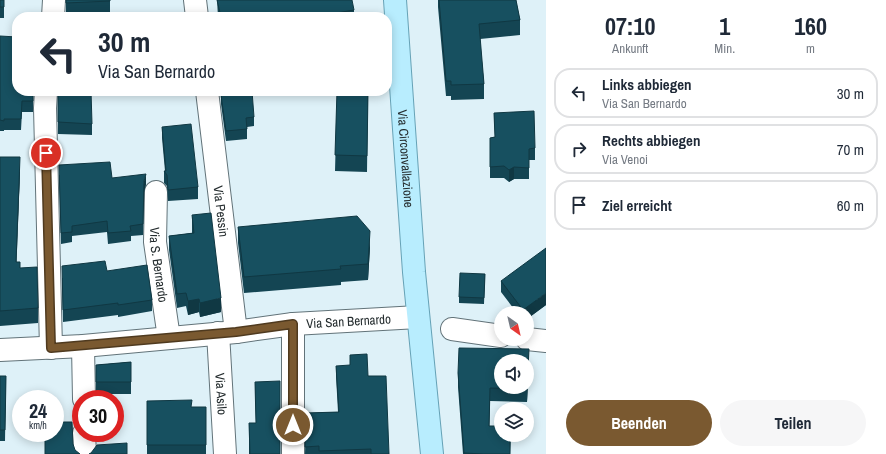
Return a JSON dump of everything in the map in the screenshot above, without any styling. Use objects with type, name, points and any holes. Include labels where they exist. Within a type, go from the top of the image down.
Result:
[{"type":"main road","name":"Via Circonvallazione","points":[[395,0],[418,317]]},
{"type":"main road","points":[[418,317],[432,454]]},
{"type":"street","points":[[53,12],[54,0]]},
{"type":"street","points":[[195,0],[196,12]]},
{"type":"street","points":[[46,96],[51,348]]},
{"type":"street","name":"Via Pessin","points":[[207,96],[227,332]]},
{"type":"street","name":"Via S. Bernardo","points":[[156,192],[155,242],[169,338]]},
{"type":"street","name":"Via San Bernardo","points":[[0,350],[83,346],[293,324],[418,317]]},
{"type":"street","points":[[293,324],[293,454]]},
{"type":"street","points":[[452,329],[494,335]]},
{"type":"street","name":"Via Asilo","points":[[226,454],[227,332]]},
{"type":"street","points":[[534,340],[546,341]]},
{"type":"street","points":[[83,346],[84,390]]},
{"type":"street","points":[[84,442],[85,454]]},
{"type":"building","points":[[0,0],[4,0],[4,7],[0,7]]},
{"type":"building","points":[[66,0],[110,0],[110,1],[66,3]]},
{"type":"building","points":[[217,0],[352,0],[354,10],[342,12],[220,12]]},
{"type":"building","points":[[439,0],[516,0],[520,20],[479,24],[484,84],[451,85],[451,81],[446,81]]},
{"type":"building","points":[[0,36],[12,37],[12,96],[33,96],[33,101],[22,101],[21,119],[0,120]]},
{"type":"building","points":[[58,96],[91,96],[92,124],[58,122]]},
{"type":"building","points":[[221,96],[252,96],[254,117],[246,118],[247,129],[226,131]]},
{"type":"building","points":[[337,96],[368,96],[367,156],[335,155]]},
{"type":"building","points":[[534,111],[535,148],[529,149],[529,168],[514,167],[509,170],[504,166],[490,167],[490,138],[495,137],[494,113]]},
{"type":"building","points":[[191,124],[198,187],[168,190],[167,175],[164,171],[166,171],[162,127]]},
{"type":"building","points":[[0,157],[20,157],[16,262],[20,262],[20,268],[37,267],[38,308],[0,311]]},
{"type":"building","points":[[110,162],[112,178],[146,174],[144,181],[143,224],[130,226],[131,231],[108,233],[107,221],[72,226],[72,232],[61,233],[59,165]]},
{"type":"building","points":[[211,213],[221,298],[200,303],[199,299],[188,301],[186,293],[177,294],[169,236],[194,233],[192,215]]},
{"type":"building","points":[[357,216],[370,231],[368,264],[340,266],[341,269],[244,277],[238,227]]},
{"type":"building","points":[[546,248],[546,293],[528,306],[520,306],[501,281]]},
{"type":"building","points":[[105,261],[107,271],[147,265],[152,300],[63,310],[62,266]]},
{"type":"building","points":[[460,273],[485,274],[484,298],[459,297]]},
{"type":"building","points":[[459,348],[529,349],[529,354],[494,354],[494,388],[490,388],[489,426],[494,426],[494,442],[510,442],[510,454],[464,453],[458,373]]},
{"type":"building","points":[[367,354],[368,376],[386,376],[389,454],[371,454],[371,449],[319,451],[319,446],[305,447],[306,413],[339,412],[336,366],[350,365],[350,355]]},
{"type":"building","points":[[131,362],[131,382],[96,382],[96,365]]},
{"type":"building","points":[[0,376],[6,376],[5,430],[0,430]]},
{"type":"building","points":[[280,381],[280,454],[250,454],[249,423],[256,423],[255,382]]},
{"type":"building","points":[[192,400],[191,407],[206,407],[206,445],[147,445],[147,401]]},
{"type":"building","points":[[64,422],[72,422],[72,442],[75,450],[80,454],[45,454],[45,442],[64,442]]},
{"type":"building","points":[[127,443],[127,454],[89,454],[97,445]]},
{"type":"route","points":[[46,153],[51,348],[236,332],[293,324],[293,425]]}]
